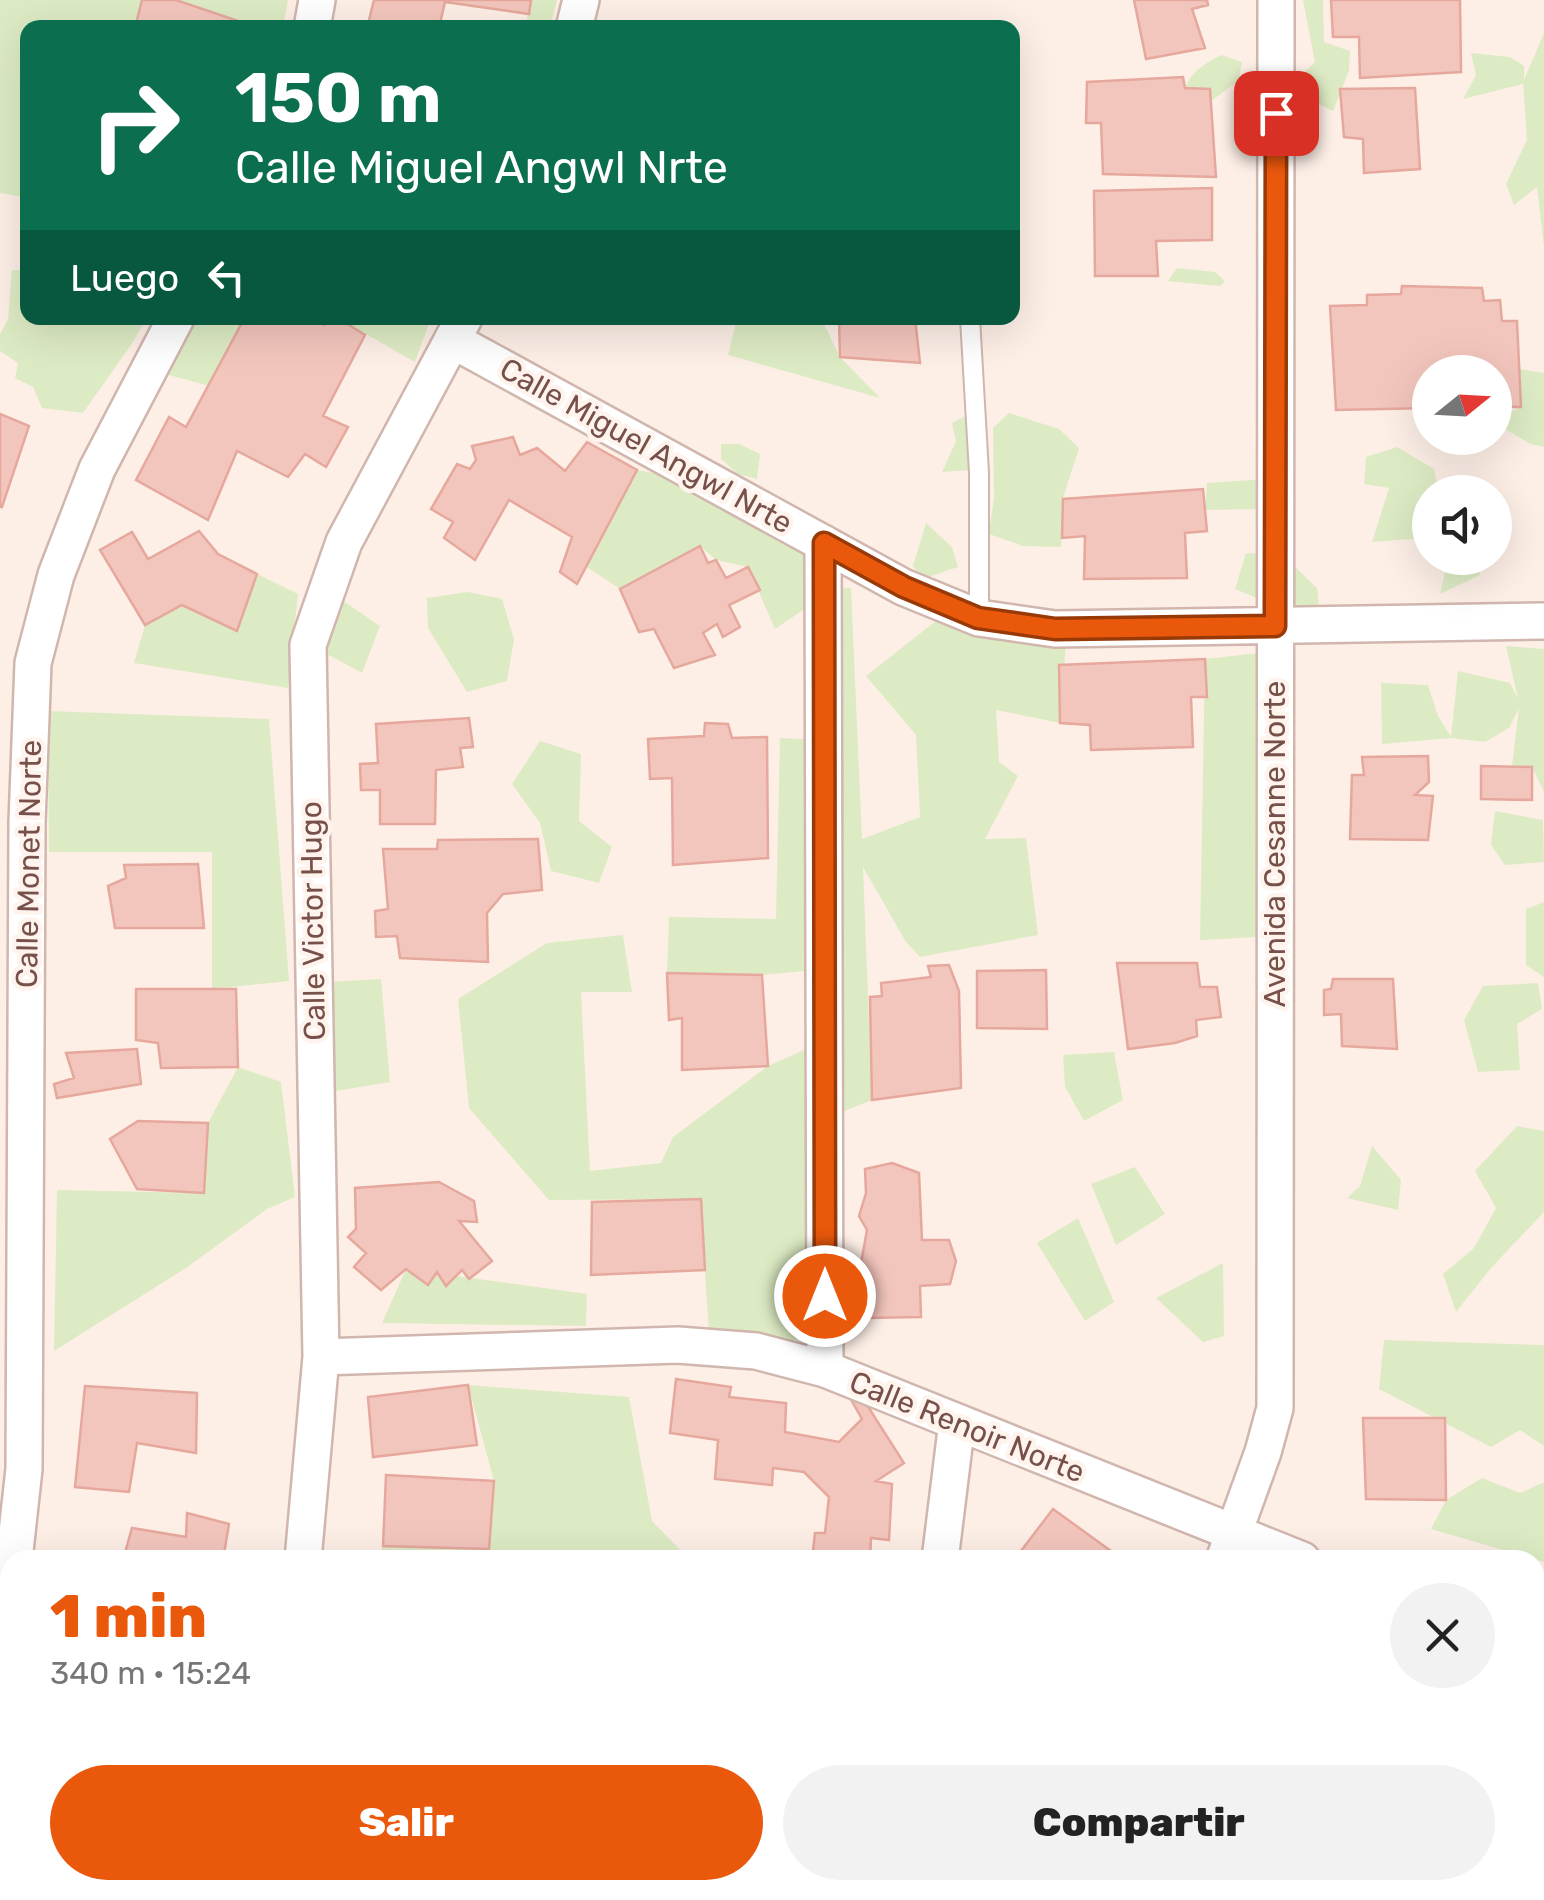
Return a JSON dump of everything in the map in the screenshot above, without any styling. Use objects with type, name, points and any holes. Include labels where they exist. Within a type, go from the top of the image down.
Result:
[{"type":"street","name":"Avenida Cesanne Norte","points":[[1229,1548],[1274,1408],[1276,0]]},
{"type":"street","name":"Calle Monet Norte","points":[[15,1550],[24,1468],[27,842],[33,664],[56,575],[97,469],[172,325]]},
{"type":"street","name":"Calle Miguel Angwl Nrte","points":[[458,329],[824,543],[904,587],[978,618],[1055,629],[1544,621]]},
{"type":"street","name":"Calle Victor Hugo","points":[[304,1550],[321,1357],[308,645],[344,542],[458,329]]},
{"type":"street","points":[[824,543],[825,1369]]},
{"type":"street","name":"Calle Renoir Norte","points":[[321,1357],[678,1345],[756,1351],[825,1369],[957,1422],[1229,1548]]},
{"type":"street","points":[[941,1550],[957,1422]]},
{"type":"lane","points":[[970,325],[979,473],[978,618]]},
{"type":"green space","points":[[0,0],[142,0],[137,20],[20,20],[20,197],[0,193]]},
{"type":"green space","points":[[176,0],[288,0],[284,20],[235,20]]},
{"type":"green space","points":[[531,0],[557,0],[552,20],[527,20]]},
{"type":"green space","points":[[1303,0],[1323,0],[1324,42],[1350,51],[1349,71],[1333,111],[1287,88],[1315,62]]},
{"type":"green space","points":[[1544,33],[1544,247],[1537,187],[1514,205],[1506,184],[1527,140],[1523,84],[1463,99],[1476,75],[1471,53],[1510,57],[1524,66],[1524,80]]},
{"type":"green space","points":[[1221,55],[1242,62],[1239,80],[1210,102],[1185,88],[1199,68]]},
{"type":"green space","points":[[1177,268],[1215,272],[1225,281],[1220,286],[1168,281]]},
{"type":"green space","points":[[12,270],[20,270],[20,325],[142,325],[83,413],[42,408],[33,387],[15,378],[18,363],[0,351],[0,334],[8,319]]},
{"type":"green space","points":[[182,325],[242,325],[209,386],[158,372]]},
{"type":"green space","points":[[350,325],[428,325],[415,362]]},
{"type":"green space","points":[[735,325],[824,325],[840,357],[880,398],[728,355]]},
{"type":"green space","points":[[1519,369],[1544,373],[1544,447],[1512,433],[1512,411],[1521,407]]},
{"type":"green space","points":[[973,412],[973,470],[942,472],[956,441],[952,423]]},
{"type":"green space","points":[[1009,413],[1059,429],[1079,448],[1063,498],[1061,547],[1023,546],[989,534],[994,497],[993,428]]},
{"type":"green space","points":[[721,444],[739,444],[760,454],[757,479],[738,474],[721,459]]},
{"type":"green space","points":[[1397,447],[1434,469],[1435,475],[1412,475],[1412,539],[1372,542],[1389,488],[1364,484],[1366,457]]},
{"type":"green space","points":[[637,470],[676,477],[804,545],[821,598],[775,629],[748,567],[716,560],[700,546],[620,589],[587,567]]},
{"type":"green space","points":[[1268,479],[1265,509],[1205,510],[1207,483]]},
{"type":"green space","points":[[926,523],[952,547],[958,567],[922,579],[913,566]]},
{"type":"green space","points":[[1246,553],[1270,554],[1269,594],[1257,598],[1235,589]]},
{"type":"green space","points":[[1285,557],[1317,588],[1320,616],[1276,624]]},
{"type":"green space","points":[[257,574],[298,594],[288,688],[134,663],[145,625],[182,605],[237,630]]},
{"type":"green space","points":[[1444,575],[1480,575],[1440,594]]},
{"type":"green space","points":[[825,587],[851,588],[862,839],[920,817],[916,735],[866,676],[941,617],[1067,629],[1060,723],[996,710],[999,762],[1018,776],[985,839],[1026,838],[1038,935],[920,957],[906,942],[863,867],[872,1100],[837,1114]]},
{"type":"green space","points":[[468,592],[502,599],[514,639],[507,681],[467,692],[428,628],[427,598]]},
{"type":"green space","points":[[339,598],[380,626],[362,673],[314,647]]},
{"type":"green space","points":[[1506,646],[1544,649],[1544,792],[1532,767],[1512,766],[1519,708],[1509,728],[1485,742],[1451,738],[1382,744],[1381,683],[1428,685],[1438,716],[1451,737],[1458,671],[1510,683],[1518,699]]},
{"type":"green space","points":[[1259,653],[1258,937],[1200,940],[1205,659]]},
{"type":"green space","points":[[48,711],[269,719],[289,981],[212,989],[212,852],[49,852]]},
{"type":"green space","points":[[780,738],[820,740],[814,970],[762,975],[667,973],[669,917],[776,919]]},
{"type":"green space","points":[[540,741],[581,754],[579,821],[612,847],[599,883],[551,871],[540,823],[512,784]]},
{"type":"green space","points":[[1495,811],[1543,820],[1544,862],[1505,865],[1491,845]]},
{"type":"green space","points":[[1544,902],[1544,977],[1526,965],[1526,909]]},
{"type":"green space","points":[[623,935],[632,992],[581,992],[590,1171],[661,1163],[673,1137],[768,1066],[806,1049],[820,1338],[710,1347],[700,1199],[549,1200],[469,1108],[458,999],[547,943]]},
{"type":"green space","points":[[381,979],[390,1082],[330,1092],[326,982]]},
{"type":"green space","points":[[1538,983],[1542,1009],[1517,1024],[1520,1070],[1478,1072],[1464,1020],[1483,986]]},
{"type":"green space","points":[[1114,1052],[1123,1100],[1084,1121],[1065,1087],[1063,1055]]},
{"type":"green space","points":[[238,1067],[281,1082],[295,1197],[267,1209],[186,1268],[54,1351],[57,1190],[203,1193],[208,1123]]},
{"type":"green space","points":[[1517,1126],[1544,1131],[1544,1212],[1456,1312],[1443,1274],[1474,1248],[1496,1208],[1475,1171]]},
{"type":"green space","points":[[1372,1146],[1401,1180],[1398,1210],[1347,1198],[1360,1186]]},
{"type":"green space","points":[[1135,1167],[1165,1214],[1116,1245],[1091,1184]]},
{"type":"green space","points":[[1078,1218],[1114,1302],[1085,1321],[1037,1243]]},
{"type":"green space","points":[[1223,1263],[1224,1336],[1203,1342],[1156,1298]]},
{"type":"green space","points":[[406,1269],[587,1294],[586,1326],[382,1323]]},
{"type":"green space","points":[[1384,1340],[1544,1345],[1544,1446],[1520,1430],[1491,1447],[1379,1389]]},
{"type":"green space","points":[[468,1385],[629,1397],[652,1521],[680,1550],[381,1550],[383,1546],[489,1549],[494,1481]]},
{"type":"green space","points":[[1482,1478],[1520,1493],[1544,1482],[1544,1550],[1503,1550],[1431,1529],[1446,1500]]},
{"type":"building","points":[[142,0],[176,0],[235,20],[137,20]]},
{"type":"building","points":[[374,0],[531,0],[529,14],[445,2],[441,20],[369,20]]},
{"type":"building","points":[[1134,0],[1207,0],[1208,5],[1192,9],[1205,48],[1146,59]]},
{"type":"building","points":[[1331,0],[1460,0],[1461,72],[1360,78],[1359,37],[1333,37]]},
{"type":"building","points":[[1183,77],[1185,88],[1210,89],[1216,177],[1103,174],[1101,123],[1086,123],[1087,82]]},
{"type":"building","points":[[1415,88],[1420,169],[1364,173],[1363,139],[1344,137],[1340,89]]},
{"type":"building","points":[[1212,188],[1212,240],[1156,241],[1158,276],[1095,276],[1094,191]]},
{"type":"building","points":[[1402,286],[1482,288],[1484,301],[1500,300],[1502,321],[1517,321],[1521,407],[1512,407],[1512,355],[1412,355],[1412,408],[1336,410],[1330,306],[1367,305],[1367,295],[1401,294]]},
{"type":"building","points":[[241,325],[349,325],[365,335],[323,416],[348,427],[326,467],[305,454],[288,477],[237,451],[208,520],[136,480],[169,417],[186,427]]},
{"type":"building","points":[[839,325],[916,325],[920,363],[840,357]]},
{"type":"building","points":[[0,414],[29,426],[2,507],[0,507]]},
{"type":"building","points":[[513,437],[520,455],[537,448],[565,471],[587,442],[637,470],[577,584],[560,572],[572,537],[509,500],[475,560],[444,538],[453,522],[431,509],[457,464],[470,469],[476,460],[472,446]]},
{"type":"building","points":[[1203,489],[1207,531],[1185,533],[1187,578],[1084,579],[1085,536],[1062,538],[1063,499]]},
{"type":"building","points":[[199,531],[218,554],[257,574],[237,631],[182,605],[145,625],[100,550],[132,532],[148,559]]},
{"type":"building","points":[[700,546],[708,563],[716,560],[726,578],[748,567],[760,590],[729,605],[740,627],[723,637],[717,624],[703,633],[715,655],[674,668],[654,629],[639,632],[620,589]]},
{"type":"building","points":[[1205,659],[1207,697],[1191,697],[1193,747],[1091,750],[1090,725],[1060,723],[1059,665]]},
{"type":"building","points":[[469,718],[473,747],[460,748],[463,767],[436,770],[435,824],[380,824],[380,790],[361,790],[360,764],[378,763],[376,724]]},
{"type":"building","points":[[705,723],[728,724],[732,738],[767,737],[768,858],[673,865],[672,778],[650,779],[648,739],[704,736]]},
{"type":"building","points":[[1428,756],[1429,782],[1415,795],[1433,796],[1428,840],[1350,839],[1352,775],[1364,775],[1362,757]]},
{"type":"building","points":[[1481,766],[1532,767],[1532,800],[1481,799]]},
{"type":"building","points":[[538,839],[542,890],[503,894],[487,913],[488,962],[400,958],[397,936],[376,937],[375,911],[388,909],[383,849],[437,849],[438,840]]},
{"type":"building","points":[[198,864],[204,928],[115,928],[108,886],[126,878],[124,865]]},
{"type":"building","points":[[1117,963],[1197,963],[1200,987],[1217,987],[1221,1017],[1196,1020],[1197,1036],[1128,1049]]},
{"type":"building","points":[[949,965],[959,991],[961,1088],[872,1100],[870,997],[882,996],[881,983],[931,977],[928,966]]},
{"type":"building","points":[[1046,970],[1047,1029],[977,1028],[977,971]]},
{"type":"building","points":[[667,973],[762,975],[768,1066],[682,1070],[682,1018],[669,1020]]},
{"type":"building","points":[[1333,979],[1393,979],[1397,1049],[1342,1046],[1341,1014],[1324,1015],[1324,990],[1331,989]]},
{"type":"building","points":[[136,989],[236,989],[238,1067],[161,1068],[158,1043],[136,1040]]},
{"type":"building","points":[[137,1049],[141,1084],[57,1098],[54,1084],[74,1078],[66,1053]]},
{"type":"building","points":[[138,1121],[208,1123],[204,1193],[137,1189],[110,1139]]},
{"type":"building","points":[[892,1163],[919,1173],[922,1240],[949,1240],[956,1261],[950,1284],[920,1286],[921,1317],[866,1318],[869,1288],[860,1269],[867,1230],[859,1216],[866,1193],[865,1169]]},
{"type":"building","points":[[439,1182],[474,1201],[477,1222],[459,1221],[492,1261],[469,1279],[462,1270],[446,1286],[437,1272],[428,1285],[406,1269],[381,1290],[354,1267],[366,1253],[348,1237],[356,1229],[355,1188]]},
{"type":"building","points":[[701,1199],[705,1270],[591,1275],[592,1202]]},
{"type":"building","points":[[676,1379],[731,1387],[729,1397],[786,1403],[785,1432],[839,1442],[862,1419],[849,1396],[858,1391],[904,1463],[876,1481],[892,1484],[889,1540],[871,1538],[870,1550],[813,1550],[815,1533],[825,1533],[829,1497],[804,1472],[773,1468],[772,1485],[715,1479],[718,1440],[670,1433]]},
{"type":"building","points":[[468,1385],[477,1445],[373,1457],[368,1397]]},
{"type":"building","points":[[85,1386],[197,1393],[196,1453],[137,1443],[129,1492],[75,1487]]},
{"type":"building","points":[[1363,1418],[1445,1418],[1446,1500],[1366,1499]]},
{"type":"building","points":[[386,1475],[494,1481],[489,1549],[383,1546]]},
{"type":"building","points":[[1053,1509],[1110,1550],[1022,1550]]},
{"type":"building","points":[[187,1513],[229,1524],[225,1550],[126,1550],[132,1528],[186,1537]]},
{"type":"route","points":[[825,1296],[824,543],[904,587],[978,618],[1055,629],[1275,626],[1276,113]]}]
